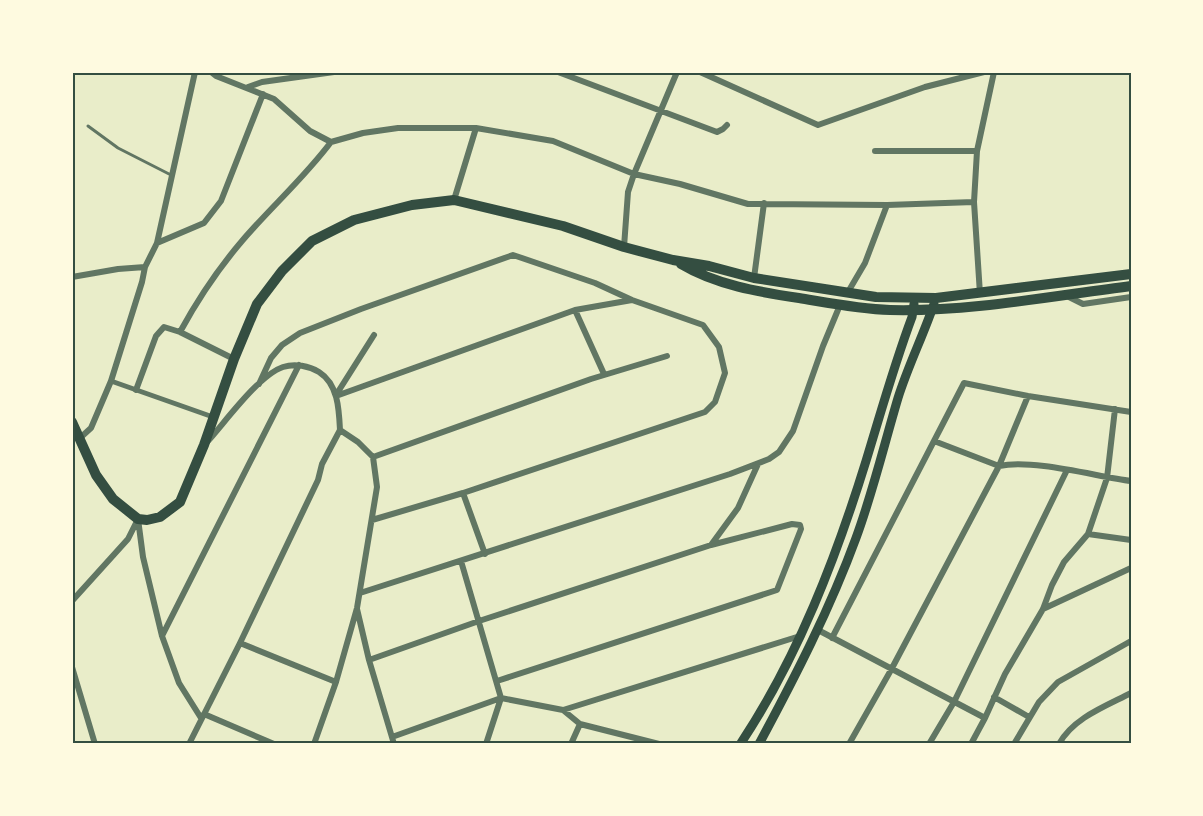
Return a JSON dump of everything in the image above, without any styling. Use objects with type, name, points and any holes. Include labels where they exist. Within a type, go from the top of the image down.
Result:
[{"type":"main road","points":[[72,422],[96,475],[113,499],[138,519],[147,520],[160,517],[180,502],[204,446],[234,359],[258,304],[282,271],[312,241],[354,220],[412,205],[454,200],[563,226],[624,247],[673,260],[709,266],[754,278],[914,304]]},
{"type":"main road","points":[[673,260],[706,277],[746,289],[874,309],[934,303],[981,305],[1131,286]]},
{"type":"main road","points":[[934,303],[980,293],[1131,274]]},
{"type":"main road","points":[[759,744],[818,630],[856,539],[880,467],[898,400],[934,303]]},
{"type":"main road","points":[[741,744],[801,636],[843,531],[914,304]]},
{"type":"street","points":[[80,438],[91,428],[111,381],[146,267],[158,243],[195,72]]},
{"type":"street","points":[[211,72],[273,99],[310,131],[331,142]]},
{"type":"street","points":[[248,88],[262,82],[334,72]]},
{"type":"street","points":[[558,72],[717,132],[727,125]]},
{"type":"street","points":[[624,247],[628,192],[677,72]]},
{"type":"street","points":[[700,72],[818,125],[925,87],[964,75],[984,72]]},
{"type":"street","points":[[981,305],[974,202],[977,152],[994,72]]},
{"type":"street","points":[[158,243],[204,223],[221,201],[263,94]]},
{"type":"street","points":[[180,332],[200,296],[219,269],[331,142],[363,133],[398,128],[476,128],[553,141],[634,174],[681,184],[748,204],[887,205],[974,202]]},
{"type":"street","points":[[454,200],[476,128]]},
{"type":"street","points":[[875,151],[977,152]]},
{"type":"street","points":[[754,278],[764,203]]},
{"type":"street","points":[[849,292],[865,263],[887,205]]},
{"type":"street","points":[[259,384],[271,358],[282,345],[300,333],[513,255],[596,283],[632,300],[703,325],[719,347],[725,373],[715,402],[705,412],[463,493],[372,520]]},
{"type":"street","points":[[72,277],[146,267]]},
{"type":"street","points":[[1064,294],[1083,304],[1131,297]]},
{"type":"street","points":[[336,396],[574,310],[632,300]]},
{"type":"street","points":[[360,593],[758,464],[779,452],[793,431],[840,304]]},
{"type":"street","points":[[574,310],[604,374]]},
{"type":"street","points":[[136,390],[156,336],[164,327],[180,332],[234,359]]},
{"type":"street","points":[[336,396],[374,335]]},
{"type":"street","points":[[373,457],[604,374],[667,356]]},
{"type":"street","points":[[162,636],[299,365]]},
{"type":"street","points":[[189,744],[318,480],[322,464],[339,430],[336,396],[327,377],[311,367],[299,365],[284,367],[259,384],[204,446]]},
{"type":"street","points":[[111,381],[213,417]]},
{"type":"street","points":[[832,638],[964,383],[1028,396],[1131,412]]},
{"type":"street","points":[[849,744],[891,670],[999,466],[1028,396]]},
{"type":"street","points":[[971,744],[994,697],[1043,609],[1064,562],[1088,534],[1107,478],[1115,409]]},
{"type":"street","points":[[314,744],[336,682],[357,608],[377,487],[373,457],[358,442],[339,430]]},
{"type":"street","points":[[934,441],[999,466],[1010,464],[1067,470],[1131,480]]},
{"type":"street","points":[[711,545],[738,508],[758,464]]},
{"type":"street","points":[[929,744],[954,702],[1067,470]]},
{"type":"street","points":[[463,493],[485,554]]},
{"type":"street","points":[[138,519],[143,557],[162,636],[179,683],[202,716],[274,744]]},
{"type":"street","points":[[72,601],[128,539],[138,519]]},
{"type":"street","points":[[369,660],[479,621],[711,545],[792,524],[800,525],[801,529],[777,590],[497,681]]},
{"type":"street","points":[[1088,534],[1131,540]]},
{"type":"street","points":[[461,561],[501,698],[486,744]]},
{"type":"street","points":[[1043,609],[1131,568]]},
{"type":"street","points":[[357,608],[369,660],[393,740],[501,698],[563,710],[801,636]]},
{"type":"street","points":[[818,630],[985,718]]},
{"type":"street","points":[[1014,744],[1039,702],[1058,682],[1131,641]]},
{"type":"street","points":[[240,643],[336,682]]},
{"type":"street","points":[[72,667],[75,691],[95,744]]},
{"type":"street","points":[[1059,744],[1065,734],[1083,719],[1131,693]]},
{"type":"street","points":[[994,697],[1029,717]]},
{"type":"street","points":[[563,710],[580,724],[659,744]]},
{"type":"street","points":[[571,744],[580,724]]},
{"type":"lane","points":[[88,126],[118,148],[172,176]]}]
